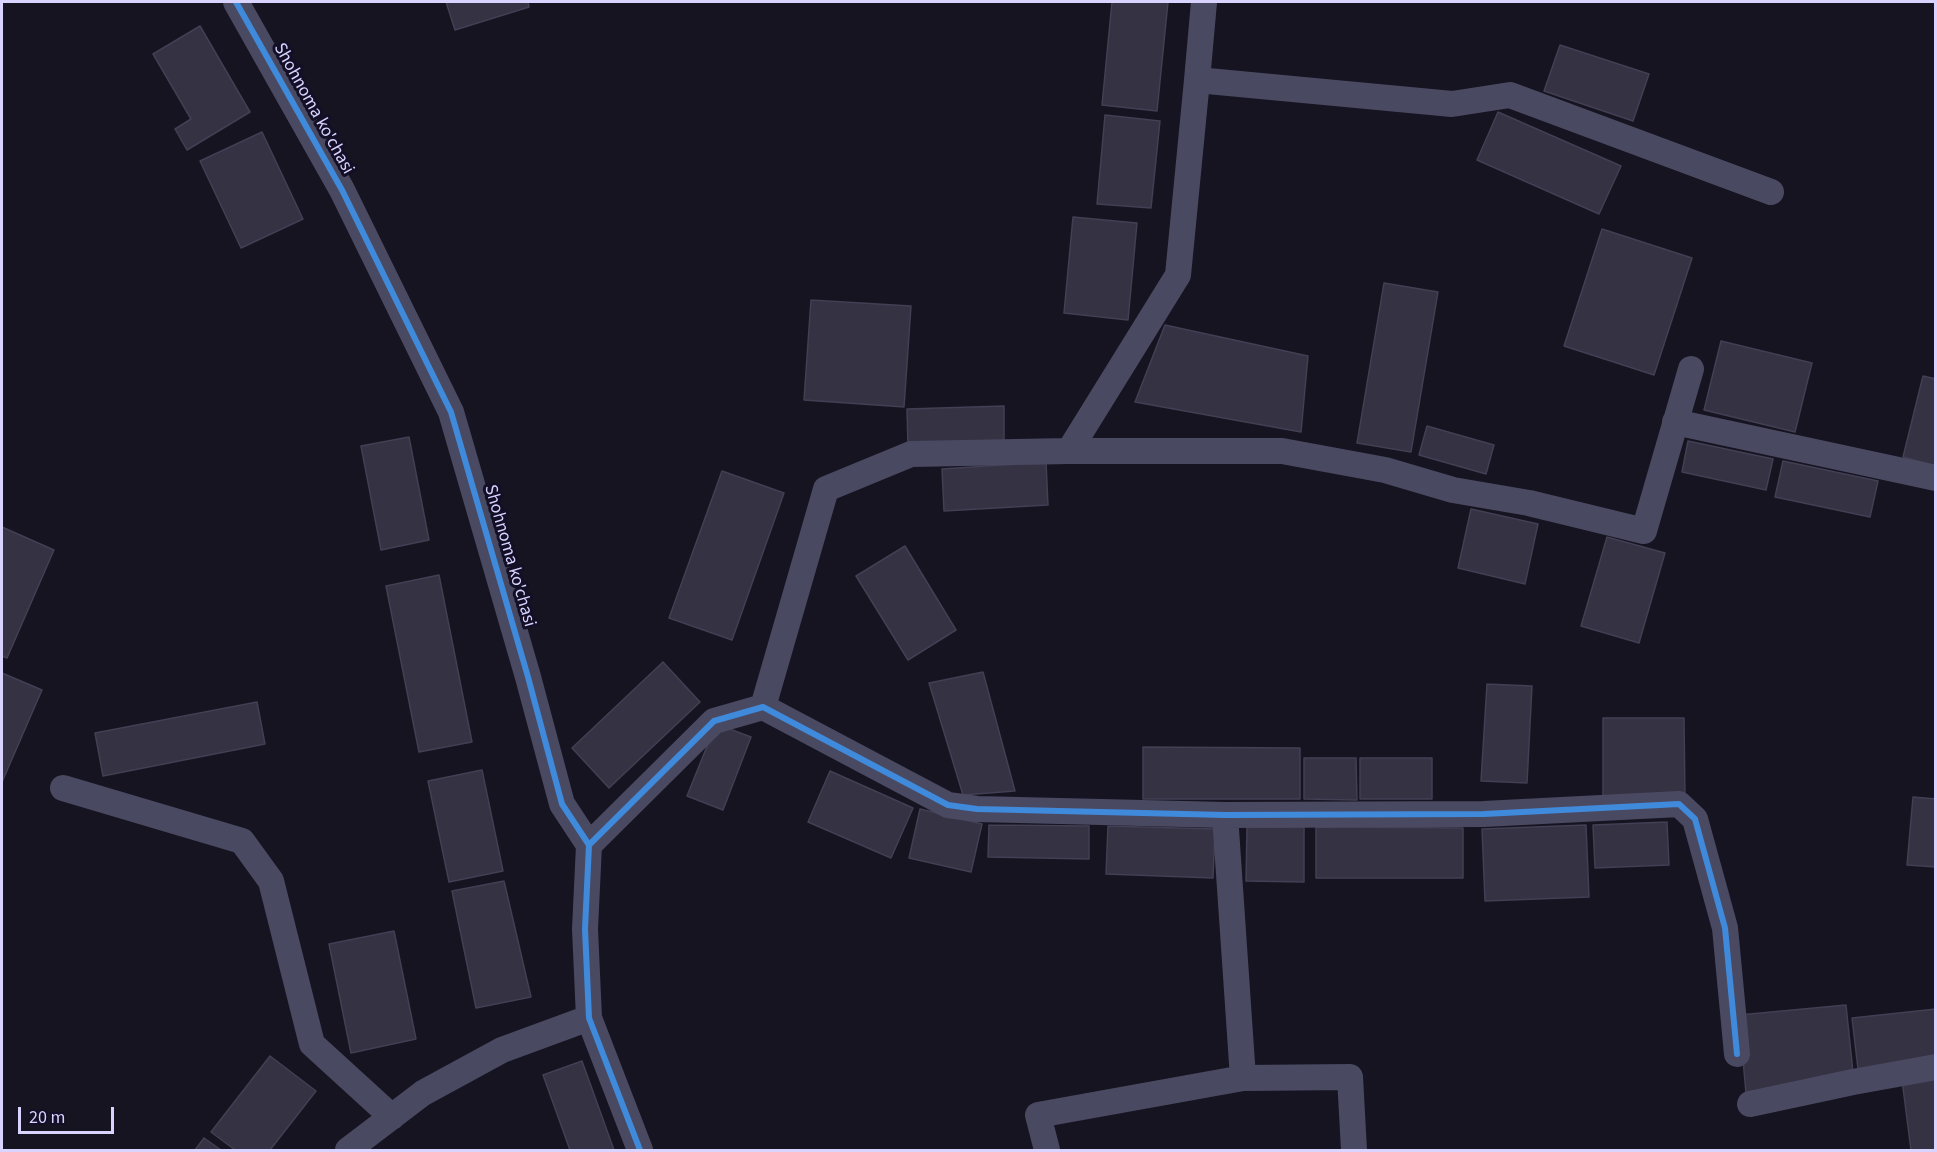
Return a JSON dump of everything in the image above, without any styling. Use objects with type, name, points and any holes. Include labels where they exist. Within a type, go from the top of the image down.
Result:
[{"type":"street","name":"Shohnoma ko'chasi","points":[[236,2],[342,190],[451,412],[528,677],[562,804],[589,845]]},
{"type":"street","points":[[1069,451],[1178,275],[1204,2]]},
{"type":"street","points":[[1197,80],[1452,104],[1509,95],[1771,192]]},
{"type":"street","points":[[763,707],[826,489],[911,454],[1282,451],[1386,470],[1453,490],[1529,503],[1644,531],[1691,369]]},
{"type":"street","points":[[1675,422],[1935,478]]},
{"type":"street","points":[[640,1150],[589,1018],[585,929],[589,845],[714,721],[763,707],[948,805],[977,809],[1226,815],[1484,814],[1679,804],[1695,819],[1725,928],[1737,1054]]},
{"type":"street","points":[[63,788],[242,841],[271,881],[312,1044],[392,1117]]},
{"type":"street","points":[[1226,815],[1243,1078]]},
{"type":"street","points":[[348,1150],[423,1094],[502,1050],[589,1018]]},
{"type":"street","points":[[1750,1104],[1935,1066]]},
{"type":"street","points":[[1047,1150],[1038,1115],[1243,1078],[1350,1077],[1354,1150]]},
{"type":"building","points":[[446,2],[528,2],[529,7],[455,30]]},
{"type":"building","points":[[1112,2],[1168,2],[1157,111],[1102,105]]},
{"type":"building","points":[[200,26],[250,112],[187,150],[175,129],[191,119],[153,54]]},
{"type":"building","points":[[1560,45],[1649,74],[1633,121],[1544,91]]},
{"type":"building","points":[[1498,112],[1621,166],[1599,214],[1477,160]]},
{"type":"building","points":[[1105,115],[1160,121],[1151,208],[1097,204]]},
{"type":"building","points":[[262,132],[303,219],[241,248],[200,161]]},
{"type":"building","points":[[1073,217],[1137,223],[1128,320],[1064,313]]},
{"type":"building","points":[[1602,229],[1692,258],[1654,375],[1564,346]]},
{"type":"building","points":[[1384,283],[1438,292],[1411,452],[1357,443]]},
{"type":"building","points":[[811,300],[911,306],[904,407],[804,400]]},
{"type":"building","points":[[1165,325],[1308,356],[1301,432],[1135,402]]},
{"type":"building","points":[[1721,341],[1812,363],[1795,432],[1704,410]]},
{"type":"building","points":[[1923,376],[1936,379],[1936,466],[1903,457]]},
{"type":"building","points":[[1004,406],[1004,443],[908,446],[907,409]]},
{"type":"building","points":[[1427,426],[1494,445],[1486,474],[1419,455]]},
{"type":"building","points":[[409,437],[429,540],[381,550],[361,446]]},
{"type":"building","points":[[1688,441],[1773,459],[1766,490],[1682,472]]},
{"type":"building","points":[[1783,461],[1878,481],[1870,517],[1775,497]]},
{"type":"building","points":[[1046,462],[1048,505],[944,511],[942,469]]},
{"type":"building","points":[[722,471],[784,493],[732,640],[669,618]]},
{"type":"building","points":[[1471,509],[1538,524],[1525,584],[1458,568]]},
{"type":"building","points":[[2,527],[54,550],[7,658],[2,656]]},
{"type":"building","points":[[1607,537],[1665,553],[1639,643],[1581,626]]},
{"type":"building","points":[[905,546],[956,630],[908,660],[856,576]]},
{"type":"building","points":[[439,575],[472,742],[419,752],[386,586]]},
{"type":"building","points":[[663,662],[700,702],[609,788],[572,748]]},
{"type":"building","points":[[983,672],[1015,791],[963,795],[929,683]]},
{"type":"building","points":[[2,673],[42,690],[2,782]]},
{"type":"building","points":[[1487,684],[1532,686],[1527,783],[1481,781]]},
{"type":"building","points":[[257,702],[265,744],[103,776],[95,733]]},
{"type":"building","points":[[1603,718],[1684,718],[1685,800],[1603,801]]},
{"type":"building","points":[[716,724],[751,737],[723,810],[687,796]]},
{"type":"building","points":[[1143,747],[1300,748],[1300,799],[1143,799]]},
{"type":"building","points":[[1304,758],[1356,758],[1357,800],[1304,799]]},
{"type":"building","points":[[1360,758],[1432,758],[1432,799],[1360,799]]},
{"type":"building","points":[[482,770],[503,871],[449,882],[428,781]]},
{"type":"building","points":[[830,771],[913,808],[891,858],[808,822]]},
{"type":"building","points":[[1913,797],[1936,799],[1936,867],[1907,865]]},
{"type":"building","points":[[920,809],[982,824],[971,872],[909,858]]},
{"type":"building","points":[[1667,822],[1669,865],[1595,868],[1593,825]]},
{"type":"building","points":[[989,825],[1089,826],[1089,859],[988,857]]},
{"type":"building","points":[[1586,825],[1589,897],[1485,901],[1482,829]]},
{"type":"building","points":[[1108,826],[1215,829],[1213,878],[1106,874]]},
{"type":"building","points":[[1247,827],[1304,827],[1304,882],[1246,881]]},
{"type":"building","points":[[1316,827],[1463,828],[1463,878],[1316,878]]},
{"type":"building","points":[[504,881],[531,997],[476,1008],[452,891]]},
{"type":"building","points":[[394,931],[416,1039],[351,1053],[329,944]]},
{"type":"building","points":[[1846,1005],[1854,1082],[1746,1093],[1739,1015]]},
{"type":"building","points":[[1936,1009],[1936,1060],[1858,1069],[1852,1018]]},
{"type":"building","points":[[270,1056],[316,1091],[270,1150],[235,1150],[211,1132]]},
{"type":"building","points":[[582,1061],[614,1150],[570,1150],[543,1075]]},
{"type":"building","points":[[1936,1076],[1936,1150],[1911,1150],[1902,1080]]},
{"type":"building","points":[[204,1138],[221,1150],[195,1150]]},
{"type":"cycle path","points":[[236,2],[342,190],[451,412],[528,677],[562,804],[589,845],[585,929],[589,1018],[640,1150]]},
{"type":"cycle path","points":[[589,845],[714,721],[763,707],[948,805],[977,809],[1225,815],[1484,814],[1679,804],[1695,819],[1725,928],[1737,1054]]}]
